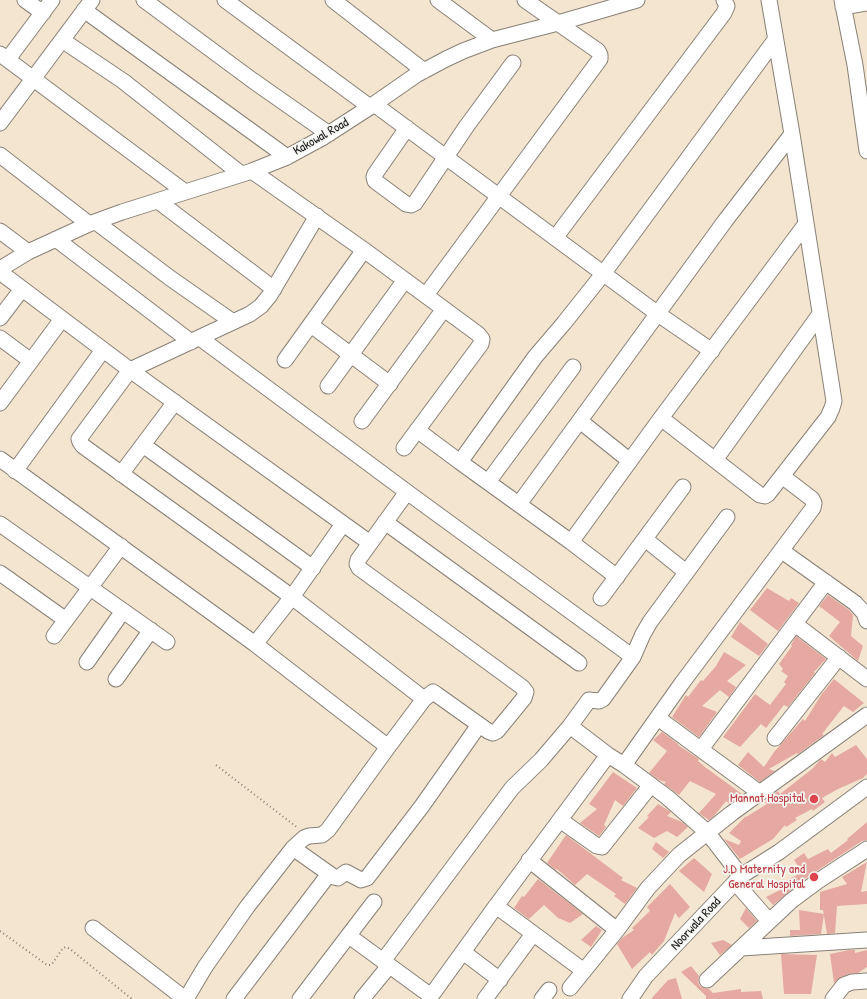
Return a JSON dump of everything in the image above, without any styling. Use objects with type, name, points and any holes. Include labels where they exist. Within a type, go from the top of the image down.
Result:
[{"type":"street","points":[[25,0],[43,13]]},
{"type":"street","points":[[52,0],[43,13],[4,57],[185,192]]},
{"type":"street","points":[[144,0],[252,80],[329,134]]},
{"type":"street","points":[[334,0],[424,71]]},
{"type":"street","points":[[426,295],[600,59],[598,52],[525,0]]},
{"type":"street","name":"Kakowal Road","points":[[0,269],[28,252],[92,223],[122,212],[247,173],[286,157],[329,134],[424,71],[452,56],[492,40],[558,23],[614,3],[637,0]]},
{"type":"street","points":[[555,238],[724,12],[727,6],[724,0]]},
{"type":"street","points":[[661,418],[760,495],[765,496],[828,417],[832,408],[834,400],[805,225],[792,134],[769,0]]},
{"type":"street","points":[[440,1],[492,40]]},
{"type":"street","points":[[234,3],[372,106],[407,128],[499,195],[603,274],[712,351]]},
{"type":"street","points":[[867,3],[842,4],[864,112],[867,151]]},
{"type":"street","points":[[2,116],[34,79],[88,5],[286,157]]},
{"type":"street","points":[[62,40],[123,81],[247,173],[317,216],[478,334],[482,339],[481,344],[404,448]]},
{"type":"street","points":[[460,462],[535,357],[603,274],[775,40]]},
{"type":"street","points":[[407,128],[374,177],[375,181],[406,204],[411,205],[415,203],[466,127],[513,63]]},
{"type":"street","points":[[518,504],[725,221],[792,134]]},
{"type":"street","points":[[0,154],[92,223],[233,322]]},
{"type":"street","points":[[158,201],[274,289]]},
{"type":"street","points":[[317,216],[274,289],[261,306],[250,314],[130,370],[79,438],[80,442],[84,446],[121,474],[292,597],[424,699]]},
{"type":"street","points":[[571,542],[661,418],[805,225]]},
{"type":"street","points":[[0,231],[28,252]]},
{"type":"street","points":[[56,239],[633,657]]},
{"type":"street","points":[[285,360],[364,250]]},
{"type":"street","points":[[0,272],[130,370],[370,543]]},
{"type":"street","points":[[328,386],[405,280]]},
{"type":"street","points":[[0,318],[22,289]]},
{"type":"street","points":[[362,421],[444,309]]},
{"type":"street","points":[[715,460],[820,314]]},
{"type":"street","points":[[0,403],[62,319]]},
{"type":"street","points":[[311,325],[390,384]]},
{"type":"street","points":[[0,338],[32,361]]},
{"type":"street","points":[[15,470],[103,350]]},
{"type":"street","points":[[488,482],[573,367]]},
{"type":"street","points":[[121,474],[175,402]]},
{"type":"street","points":[[580,421],[630,461]]},
{"type":"street","points":[[417,430],[571,542],[616,577]]},
{"type":"street","points":[[143,445],[312,568]]},
{"type":"street","points":[[0,460],[255,644],[388,747]]},
{"type":"street","points":[[624,766],[682,683],[814,508],[814,503],[812,500],[782,476]]},
{"type":"street","points":[[601,598],[682,487]]},
{"type":"street","points":[[93,928],[186,999],[205,967],[247,908],[294,848],[304,838],[322,835],[328,830],[424,699],[432,692],[493,733],[497,731],[524,698],[526,692],[522,687],[359,568],[357,564],[358,560],[407,492]]},
{"type":"street","points":[[362,999],[386,963],[512,788],[541,760],[570,726],[589,700],[599,701],[603,699],[633,657],[650,622],[727,517]]},
{"type":"street","points":[[385,522],[579,664]]},
{"type":"street","points":[[0,524],[167,642]]},
{"type":"street","points":[[255,644],[292,597],[343,524]]},
{"type":"street","points":[[645,539],[686,572]]},
{"type":"street","points":[[54,636],[121,546]]},
{"type":"street","points":[[782,551],[855,603],[864,613],[867,621]]},
{"type":"street","points":[[0,573],[66,620]]},
{"type":"street","points":[[701,749],[826,582]]},
{"type":"street","points":[[87,662],[123,611]]},
{"type":"street","points":[[795,624],[867,679]]},
{"type":"street","points":[[116,680],[150,630]]},
{"type":"street","points":[[775,738],[839,657]]},
{"type":"street","points":[[570,988],[617,930],[648,888],[679,855],[707,832],[867,716]]},
{"type":"street","points":[[658,718],[760,793]]},
{"type":"street","points":[[294,848],[329,874],[338,878],[346,872],[361,880],[367,878],[422,806],[479,725]]},
{"type":"street","points":[[570,726],[667,797],[707,832],[738,879],[769,921]]},
{"type":"street","points":[[349,936],[433,997],[463,952],[529,860],[608,755]]},
{"type":"street","points":[[560,820],[597,846],[602,847],[651,785]]},
{"type":"street","name":"Noorwala Road","points":[[630,999],[646,976],[738,879],[779,852],[867,787]]},
{"type":"street","points":[[707,980],[791,901],[867,849]]},
{"type":"street","points":[[529,860],[617,930]]},
{"type":"street","points":[[234,999],[329,874]]},
{"type":"street","points":[[304,998],[374,902]]},
{"type":"street","points":[[496,906],[584,971]]},
{"type":"street","points":[[485,999],[534,934]]},
{"type":"street","points":[[741,948],[867,940]]},
{"type":"street","points":[[463,952],[500,980]]},
{"type":"street","points":[[833,999],[844,985],[852,982],[867,981]]},
{"type":"path","points":[[216,764],[309,836]]},
{"type":"path","points":[[0,932],[46,965],[52,964],[63,948],[66,947],[70,949],[132,999]]},
{"type":"building","points":[[767,588],[789,601],[791,598],[799,603],[778,631],[750,610]]},
{"type":"building","points":[[828,595],[849,610],[853,615],[851,636],[863,646],[858,661],[829,636],[840,622],[819,606]]},
{"type":"building","points":[[740,622],[768,644],[759,656],[731,637]]},
{"type":"building","points":[[796,636],[826,659],[814,672],[815,673],[788,707],[784,705],[766,728],[761,724],[740,747],[723,737],[755,694],[770,705],[786,684],[784,682],[788,676],[781,671],[783,669],[779,664],[792,646],[791,645]]},
{"type":"building","points":[[724,652],[746,665],[727,681],[736,687],[729,697],[720,690],[702,706],[717,712],[699,737],[672,717],[686,695],[688,697],[701,680],[703,681],[716,666]]},
{"type":"building","points":[[834,679],[864,703],[853,712],[844,706],[822,734],[824,735],[798,754],[797,753],[769,769],[775,771],[760,782],[738,765],[748,752],[764,767],[774,752],[803,719],[805,721],[821,695]]},
{"type":"building","points":[[662,732],[699,759],[698,761],[705,767],[742,794],[730,804],[726,801],[709,820],[700,814],[699,813],[716,794],[690,781],[679,795],[664,784],[666,782],[659,780],[649,773],[667,751],[653,740]]},
{"type":"building","points":[[856,745],[867,759],[867,774],[863,778],[822,798],[825,802],[813,811],[812,809],[795,818],[797,820],[786,827],[785,825],[773,839],[740,859],[724,839],[739,845],[741,841],[729,833],[746,816],[767,804],[765,802],[778,791],[780,794],[812,769],[821,759],[825,762],[832,753],[835,757]]},
{"type":"building","points":[[613,772],[637,788],[623,806],[615,800],[604,825],[606,827],[599,836],[580,823],[597,809],[589,804]]},
{"type":"building","points":[[658,804],[671,812],[667,816],[682,822],[688,827],[677,837],[667,831],[654,838],[638,828],[649,817],[647,816]]},
{"type":"building","points":[[867,822],[867,840],[862,841],[806,878],[773,905],[766,897],[790,885],[786,881],[802,872],[794,860],[804,853],[808,859],[828,849],[831,853],[848,840],[847,839]]},
{"type":"building","points":[[566,835],[623,878],[621,880],[637,888],[625,904],[614,896],[616,894],[587,874],[575,885],[557,869],[556,870],[547,863]]},
{"type":"building","points":[[656,842],[669,852],[663,858],[652,849]]},
{"type":"building","points":[[694,858],[712,874],[704,892],[679,871]]},
{"type":"building","points":[[867,862],[861,892],[867,891],[867,904],[837,906],[835,933],[827,934],[823,910],[820,910],[820,892],[847,884],[842,877]]},
{"type":"building","points":[[538,879],[583,914],[570,923],[558,918],[544,905],[529,919],[514,908],[522,896],[524,897]]},
{"type":"building","points":[[670,884],[690,907],[679,918],[675,913],[664,941],[652,955],[650,952],[632,969],[617,944],[622,938],[634,930],[632,928],[650,911],[647,907]]},
{"type":"building","points":[[746,908],[757,921],[749,928],[740,919]]},
{"type":"building","points":[[799,910],[824,914],[821,934],[790,936],[790,930],[800,930]]},
{"type":"building","points":[[596,926],[602,930],[591,947],[581,940]]},
{"type":"building","points":[[723,940],[732,945],[720,955],[711,943]]},
{"type":"building","points":[[855,950],[855,953],[867,950],[867,967],[858,973],[841,977],[834,983],[830,954]]},
{"type":"building","points":[[781,954],[817,955],[811,994],[784,994]]},
{"type":"building","points":[[691,966],[699,976],[698,982],[700,986],[709,989],[713,993],[741,989],[741,992],[761,991],[763,999],[706,999],[706,996],[681,972]]},
{"type":"building","points":[[676,978],[682,999],[651,999],[668,980]]},
{"type":"place","name":"Mannat Hospital","points":[[814,799]]},
{"type":"place","name":"J.D Maternity and General Hospital","points":[[814,877]]}]
